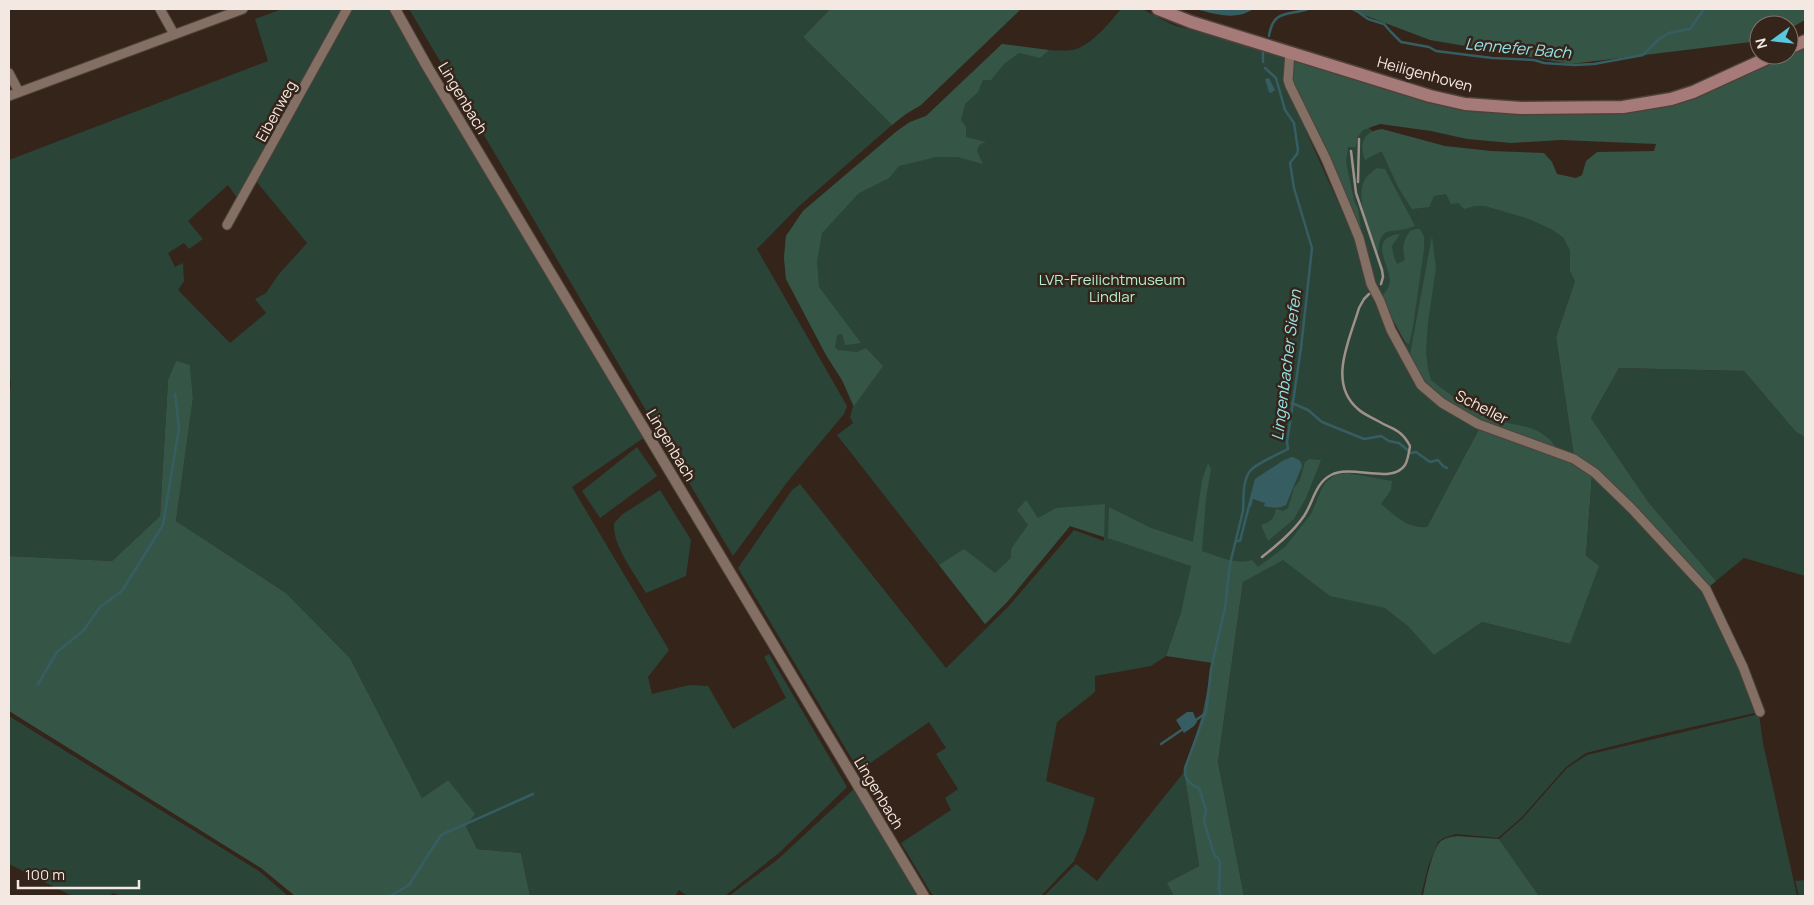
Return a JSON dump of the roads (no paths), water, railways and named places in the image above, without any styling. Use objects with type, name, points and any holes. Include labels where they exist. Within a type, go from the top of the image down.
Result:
[{"type":"main road","name":"Heiligenhoven","points":[[1158,9],[1192,22],[1430,96],[1465,104],[1521,108],[1623,107],[1663,101],[1693,92],[1752,65]]},
{"type":"street","points":[[160,9],[174,34]]},
{"type":"street","points":[[9,96],[243,9]]},
{"type":"street","name":"Eibenweg","points":[[227,226],[347,9]]},
{"type":"street","name":"Lingenbach","points":[[395,9],[432,76],[924,896]]},
{"type":"street","name":"Scheller","points":[[1290,52],[1288,80],[1290,86],[1326,159],[1350,216],[1359,238],[1371,284],[1391,330],[1421,385],[1442,403],[1478,424],[1574,459],[1596,473],[1632,509],[1706,590],[1743,667],[1760,712]]},
{"type":"street","points":[[9,73],[19,92]]},
{"type":"water","points":[[1196,9],[1253,9],[1233,16]]},
{"type":"water","points":[[1269,78],[1275,90],[1271,93],[1265,79]]},
{"type":"water","points":[[1292,457],[1299,460],[1302,466],[1286,505],[1278,508],[1264,506],[1265,503],[1253,499],[1251,507],[1248,505],[1255,479],[1284,460]]},
{"type":"water","points":[[1187,712],[1193,712],[1197,722],[1184,733],[1176,720]]},
{"type":"waterway","name":"Lingenbacher Siefen","points":[[1269,36],[1271,27],[1278,17],[1308,9]]},
{"type":"waterway","name":"Lennefer Bach","points":[[1354,9],[1368,19],[1384,24],[1401,42],[1429,47],[1436,51],[1574,65],[1594,64],[1643,55],[1659,39],[1669,33],[1690,29],[1704,9]]},
{"type":"waterway","name":"Lingenbacher Siefen","points":[[1263,52],[1263,62]]},
{"type":"waterway","name":"Lingenbacher Siefen","points":[[1193,722],[1206,713],[1211,669],[1225,608],[1230,564],[1243,511],[1247,475],[1262,462],[1288,449],[1287,442],[1301,348],[1312,248],[1294,188],[1290,163],[1298,150],[1294,123],[1285,110],[1276,78],[1265,68]]},
{"type":"waterway","points":[[38,684],[57,652],[83,631],[100,607],[122,591],[163,525],[179,428],[175,394]]},
{"type":"waterway","points":[[1292,403],[1308,410],[1322,422],[1364,439],[1381,436],[1389,441],[1399,443],[1411,453],[1416,452],[1430,462],[1438,460],[1447,468]]},
{"type":"waterway","points":[[1236,541],[1240,541],[1249,506]]},
{"type":"waterway","name":"Lingenbacher Siefen","points":[[1205,714],[1185,768],[1185,775],[1192,785],[1199,788],[1206,810],[1204,821],[1214,854],[1220,861],[1220,896]]},
{"type":"waterway","name":"Lingenbacher Siefen","points":[[1161,744],[1183,729]]},
{"type":"waterway","points":[[390,896],[409,885],[441,835],[533,794]]},
{"type":"railway","points":[[1358,182],[1359,139]]},
{"type":"railway","points":[[1351,151],[1356,193],[1382,270],[1381,284]]},
{"type":"railway","points":[[1262,557],[1285,538],[1300,522],[1321,483],[1331,475],[1340,472],[1391,473],[1399,471],[1406,463],[1410,446],[1407,440],[1396,430],[1360,411],[1349,398],[1344,387],[1342,374],[1347,347],[1359,308],[1369,294]]},
{"type":"park label","name":"LVR-Freilichtmuseum Lindlar","points":[[1112,288]]}]
